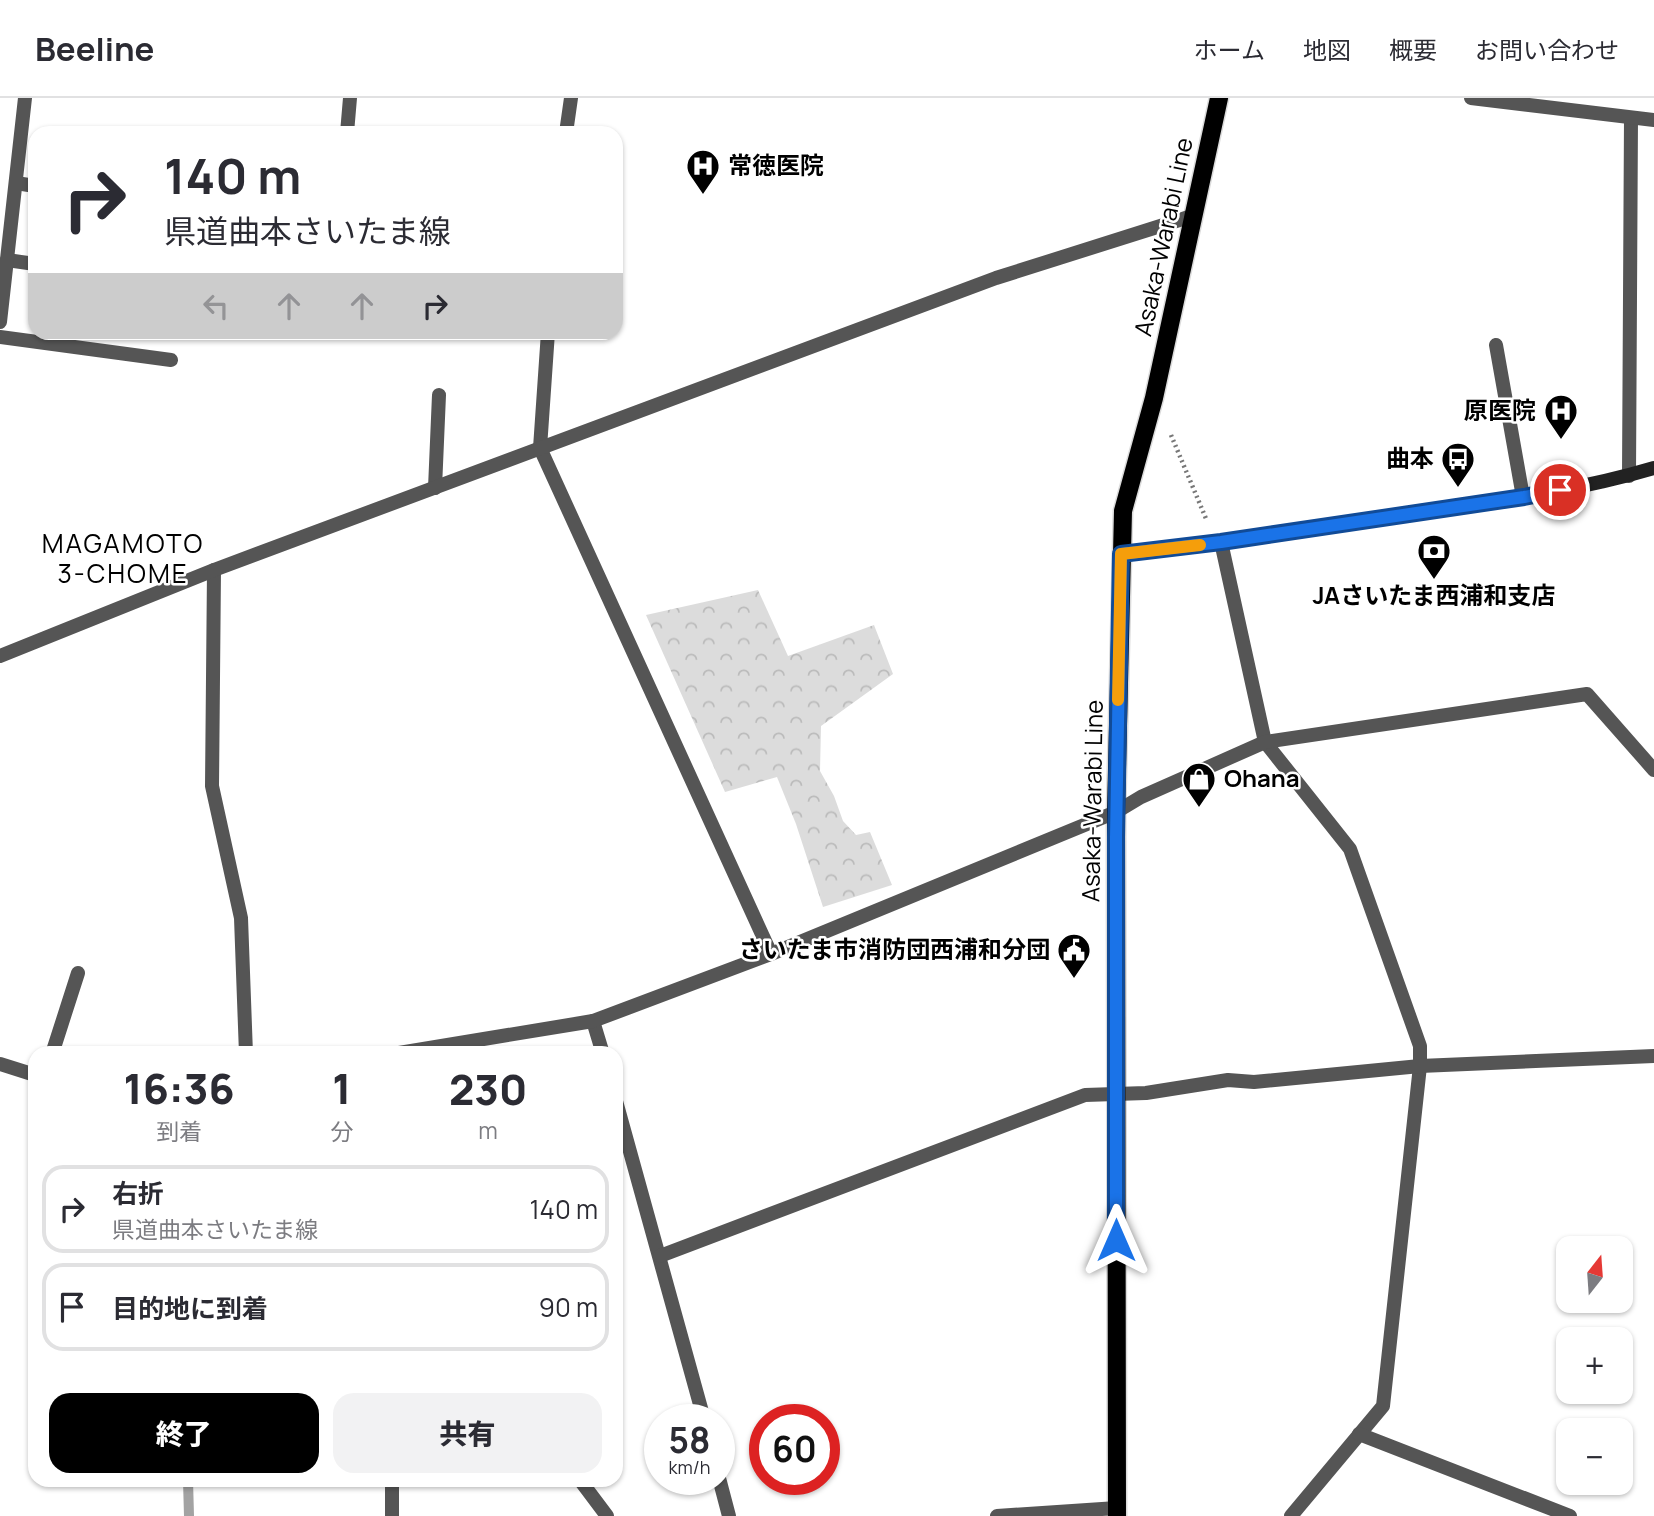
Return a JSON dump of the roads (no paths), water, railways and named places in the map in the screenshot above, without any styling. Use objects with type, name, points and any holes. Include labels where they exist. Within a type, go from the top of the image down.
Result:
[{"type":"main road","name":"Asaka-Warabi Line","points":[[1117,1512],[1116,812],[1123,511],[1154,398],[1219,98]]},
{"type":"main road","points":[[1121,554],[1221,542],[1524,497],[1629,476],[1654,468]]},
{"type":"street","points":[[0,322],[25,98]]},
{"type":"street","points":[[348,126],[350,98]]},
{"type":"street","points":[[567,126],[572,98]]},
{"type":"street","points":[[1471,98],[1654,120]]},
{"type":"street","points":[[1589,113],[1595,98]]},
{"type":"street","points":[[1629,476],[1631,118]]},
{"type":"street","points":[[16,183],[28,185]]},
{"type":"street","points":[[0,656],[214,570],[996,278],[1192,216]]},
{"type":"street","points":[[7,260],[28,263]]},
{"type":"street","points":[[0,337],[171,360]]},
{"type":"street","points":[[547,340],[540,448],[771,954]]},
{"type":"street","points":[[1496,345],[1524,497]]},
{"type":"street","points":[[435,488],[439,395]]},
{"type":"street","points":[[1221,542],[1265,742],[1350,849],[1420,1046],[1383,1406],[1291,1516]]},
{"type":"street","points":[[214,570],[212,786],[241,918],[246,1046]]},
{"type":"street","points":[[441,1046],[593,1021],[771,954],[1116,812],[1141,797],[1265,742],[1587,694],[1654,770]]},
{"type":"street","points":[[55,1046],[78,973]]},
{"type":"street","points":[[593,1021],[601,1046]]},
{"type":"street","points":[[660,1256],[1085,1095],[1146,1093],[1228,1080],[1254,1082],[1420,1066],[1654,1056]]},
{"type":"street","points":[[0,1064],[28,1073]]},
{"type":"street","points":[[623,1126],[700,1404]]},
{"type":"street","points":[[1359,1434],[1570,1516]]},
{"type":"street","points":[[392,1487],[392,1516]]},
{"type":"street","points":[[585,1487],[607,1516]]},
{"type":"street","points":[[724,1495],[730,1516]]},
{"type":"street","points":[[997,1516],[1117,1512]]},
{"type":"waterway","points":[[188,1487],[189,1516]]},
{"type":"place","name":"常徳医院","points":[[703,196]]},
{"type":"place","name":"原医院","points":[[1561,441]]},
{"type":"place","name":"曲本","points":[[1458,489]]},
{"type":"place","name":"JAさいたま西浦和支店","points":[[1434,581]]},
{"type":"place","name":"Ohana","points":[[1199,809]]},
{"type":"place","name":"さいたま市消防団西浦和分団","points":[[1074,980]]},
{"type":"district","name":"MAGAMOTO 3-CHOME","points":[[123,559]]}]
